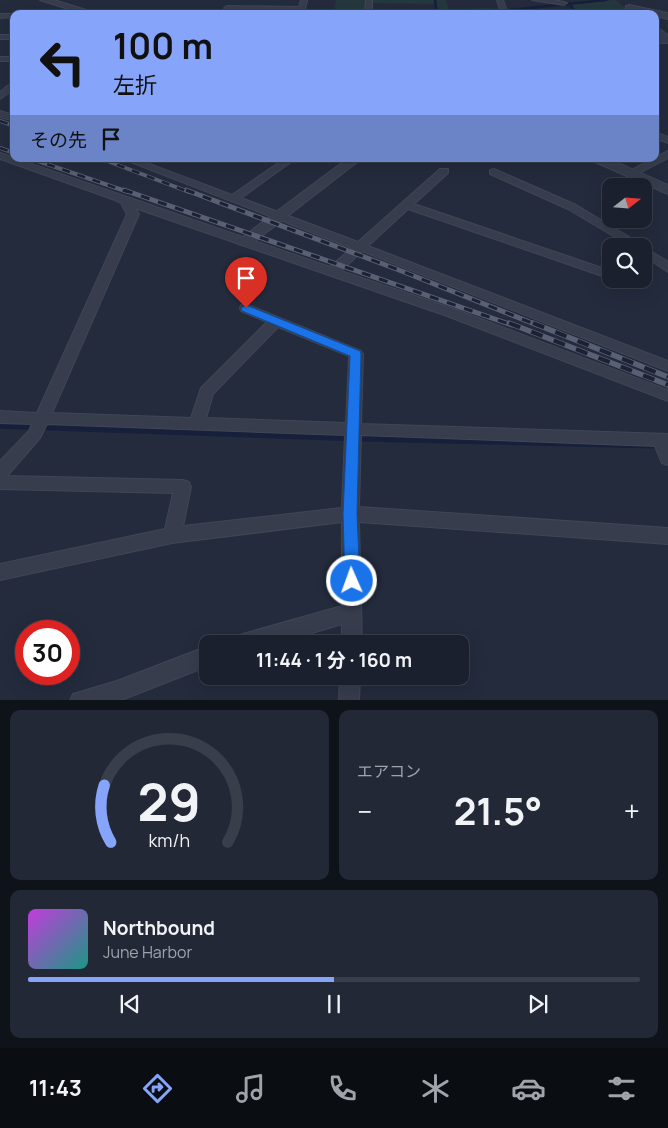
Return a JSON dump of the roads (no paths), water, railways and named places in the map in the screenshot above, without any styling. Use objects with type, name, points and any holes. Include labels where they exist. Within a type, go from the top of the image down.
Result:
[{"type":"street","points":[[44,0],[80,10]]},
{"type":"street","points":[[57,0],[90,10]]},
{"type":"street","points":[[535,0],[564,3]]},
{"type":"street","points":[[619,0],[631,10]]},
{"type":"street","points":[[0,96],[10,88]]},
{"type":"street","points":[[17,162],[462,316],[668,396]]},
{"type":"street","points":[[234,198],[286,162]]},
{"type":"street","points":[[245,242],[351,162]]},
{"type":"street","points":[[606,162],[668,190]]},
{"type":"street","points":[[631,172],[652,162]]},
{"type":"street","points":[[157,163],[234,198],[668,366]]},
{"type":"street","points":[[332,272],[444,171]]},
{"type":"street","points":[[494,172],[572,206],[625,238]]},
{"type":"street","points":[[0,472],[35,434],[43,418],[133,214],[125,201]]},
{"type":"street","points":[[406,205],[602,272]]},
{"type":"street","points":[[652,255],[665,263]]},
{"type":"street","points":[[652,265],[665,263]]},
{"type":"street","points":[[246,308],[356,354],[350,514],[352,635]]},
{"type":"street","points":[[198,425],[206,392],[276,321]]},
{"type":"street","points":[[0,417],[198,425],[353,437],[439,431],[666,448]]},
{"type":"street","points":[[0,482],[183,487],[172,535]]},
{"type":"street","points":[[0,572],[172,535],[350,514],[668,536]]},
{"type":"street","points":[[273,635],[353,612]]},
{"type":"street","points":[[84,700],[117,691],[199,659]]},
{"type":"street","points":[[349,700],[350,685]]},
{"type":"waterway","points":[[435,0],[436,10]]},
{"type":"waterway","points":[[510,10],[606,0]]},
{"type":"waterway","points":[[570,4],[574,10]]},
{"type":"waterway","points":[[0,426],[368,439],[668,446]]},
{"type":"railway","points":[[0,121],[10,125]]},
{"type":"railway","points":[[0,148],[10,152]]},
{"type":"railway","points":[[41,162],[128,192]]},
{"type":"railway","points":[[110,162],[189,192]]},
{"type":"railway","points":[[124,190],[512,325]]},
{"type":"railway","points":[[186,190],[399,270],[537,325]]},
{"type":"railway","points":[[509,323],[668,385]]},
{"type":"railway","points":[[533,323],[668,377]]}]
